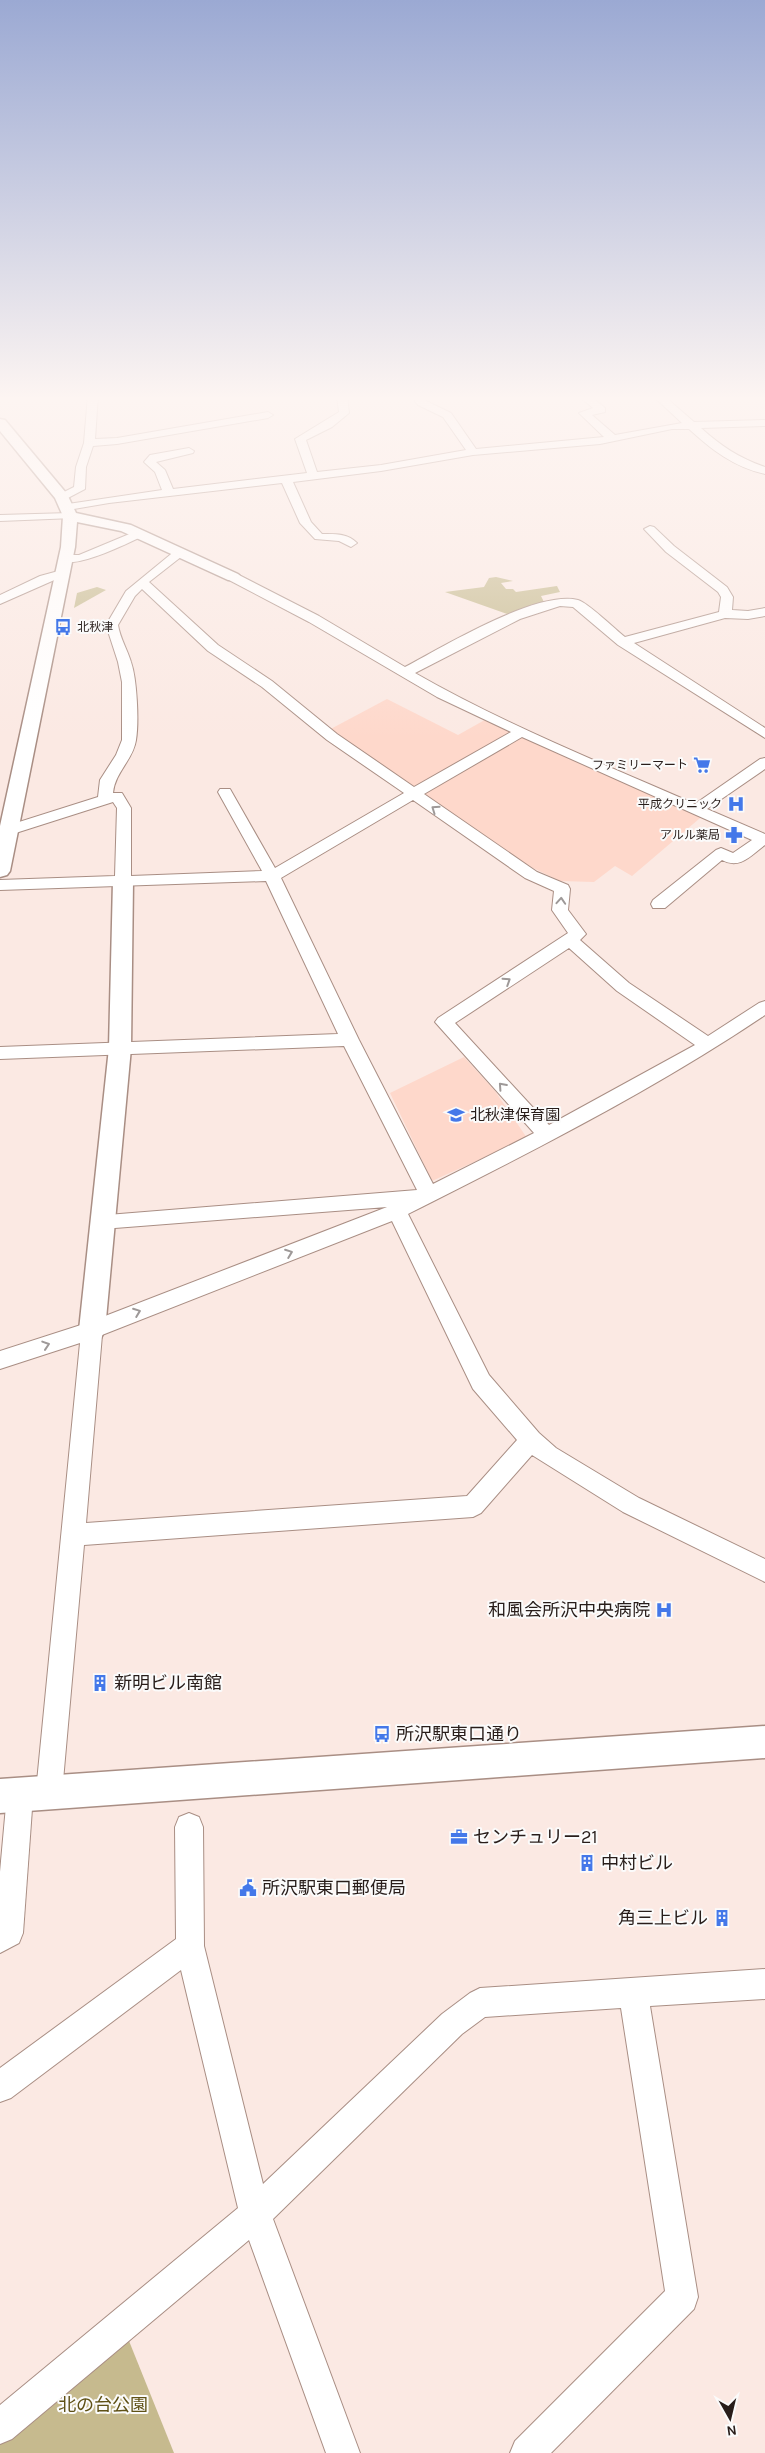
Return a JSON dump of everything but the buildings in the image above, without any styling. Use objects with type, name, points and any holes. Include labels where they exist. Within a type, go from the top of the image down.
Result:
[{"type":"street","points":[[0,518],[48,509]]},
{"type":"street","points":[[0,871],[4,832],[64,566],[67,509]]},
{"type":"street","points":[[76,509],[139,534],[233,577],[314,619],[442,694],[520,732],[698,809],[764,840]]},
{"type":"street","points":[[300,509],[306,523],[319,537],[342,538],[351,543]]},
{"type":"street","points":[[650,529],[670,549],[723,590],[727,597],[725,614]]},
{"type":"street","points":[[3,596],[44,579],[64,566],[139,534]]},
{"type":"street","points":[[106,799],[107,780],[123,755],[128,740],[129,682],[125,662],[112,626],[130,594],[142,582],[180,553]]},
{"type":"street","points":[[142,582],[213,648],[267,684],[332,737],[531,876],[562,889],[560,910],[578,934],[444,1022],[547,1135]]},
{"type":"street","points":[[406,672],[535,608],[570,601],[576,603],[623,642],[765,734]]},
{"type":"street","points":[[623,642],[725,614],[748,615],[765,612]]},
{"type":"street","points":[[0,885],[272,876],[415,795],[520,732]]},
{"type":"street","points":[[698,809],[765,762]]},
{"type":"street","points":[[225,792],[272,876],[350,1040],[430,1196]]},
{"type":"street","points":[[0,1940],[9,1933],[23,1794],[74,1535],[102,1221],[120,1048],[124,808],[117,796],[4,832]]},
{"type":"street","points":[[659,904],[721,853],[734,860],[764,840]]},
{"type":"street","points":[[570,940],[624,987],[708,1045]]},
{"type":"street","points":[[0,1360],[92,1330],[397,1211],[430,1196],[547,1135],[708,1045],[765,1007]]},
{"type":"street","points":[[0,1053],[350,1040]]},
{"type":"street","points":[[102,1221],[430,1196]]},
{"type":"street","points":[[397,1211],[481,1382],[531,1440],[548,1455],[631,1505],[765,1571]]},
{"type":"street","points":[[74,1535],[473,1506],[531,1440]]},
{"type":"street","points":[[23,1794],[765,1742]]},
{"type":"street","points":[[189,1827],[190,1946],[255,2214],[343,2453]]},
{"type":"street","points":[[0,2087],[190,1946]]},
{"type":"street","points":[[0,2427],[255,2214],[452,2024],[480,2003],[765,1984]]},
{"type":"street","points":[[527,2453],[682,2297],[633,1994]]},
{"type":"shaded area","points":[[387,699],[458,735],[490,717],[706,813],[632,876],[615,866],[594,882],[560,881],[531,867],[325,732]]},
{"type":"shaded area","name":"北秋津保育園","points":[[464,1057],[495,1091],[527,1138],[432,1181],[390,1093]]},
{"type":"green space","points":[[496,577],[513,581],[501,583],[506,589],[513,589],[516,592],[557,586],[560,592],[541,596],[544,602],[531,605],[510,615],[445,592],[484,587],[489,578]]},
{"type":"green space","points":[[97,587],[106,590],[74,608],[77,593]]},
{"type":"green space","name":"北の台公園","points":[[123,2326],[174,2453],[0,2453],[0,2427]]},
{"type":"place","name":"北秋津","points":[[63,627]]},
{"type":"place","name":"ファミリーマート","points":[[702,765]]},
{"type":"place","name":"平成クリニック","points":[[736,804]]},
{"type":"place","name":"アルル薬局","points":[[734,835]]},
{"type":"place","name":"北秋津保育園","points":[[456,1115]]},
{"type":"place","name":"和風会所沢中央病院","points":[[664,1610]]},
{"type":"place","name":"新明ビル南館","points":[[100,1683]]},
{"type":"place","name":"所沢駅東口通り","points":[[382,1734]]},
{"type":"place","name":"センチュリー21","points":[[459,1837]]},
{"type":"place","name":"中村ビル","points":[[587,1863]]},
{"type":"place","name":"所沢駅東口郵便局","points":[[248,1888]]},
{"type":"place","name":"角三上ビル","points":[[722,1918]]}]
